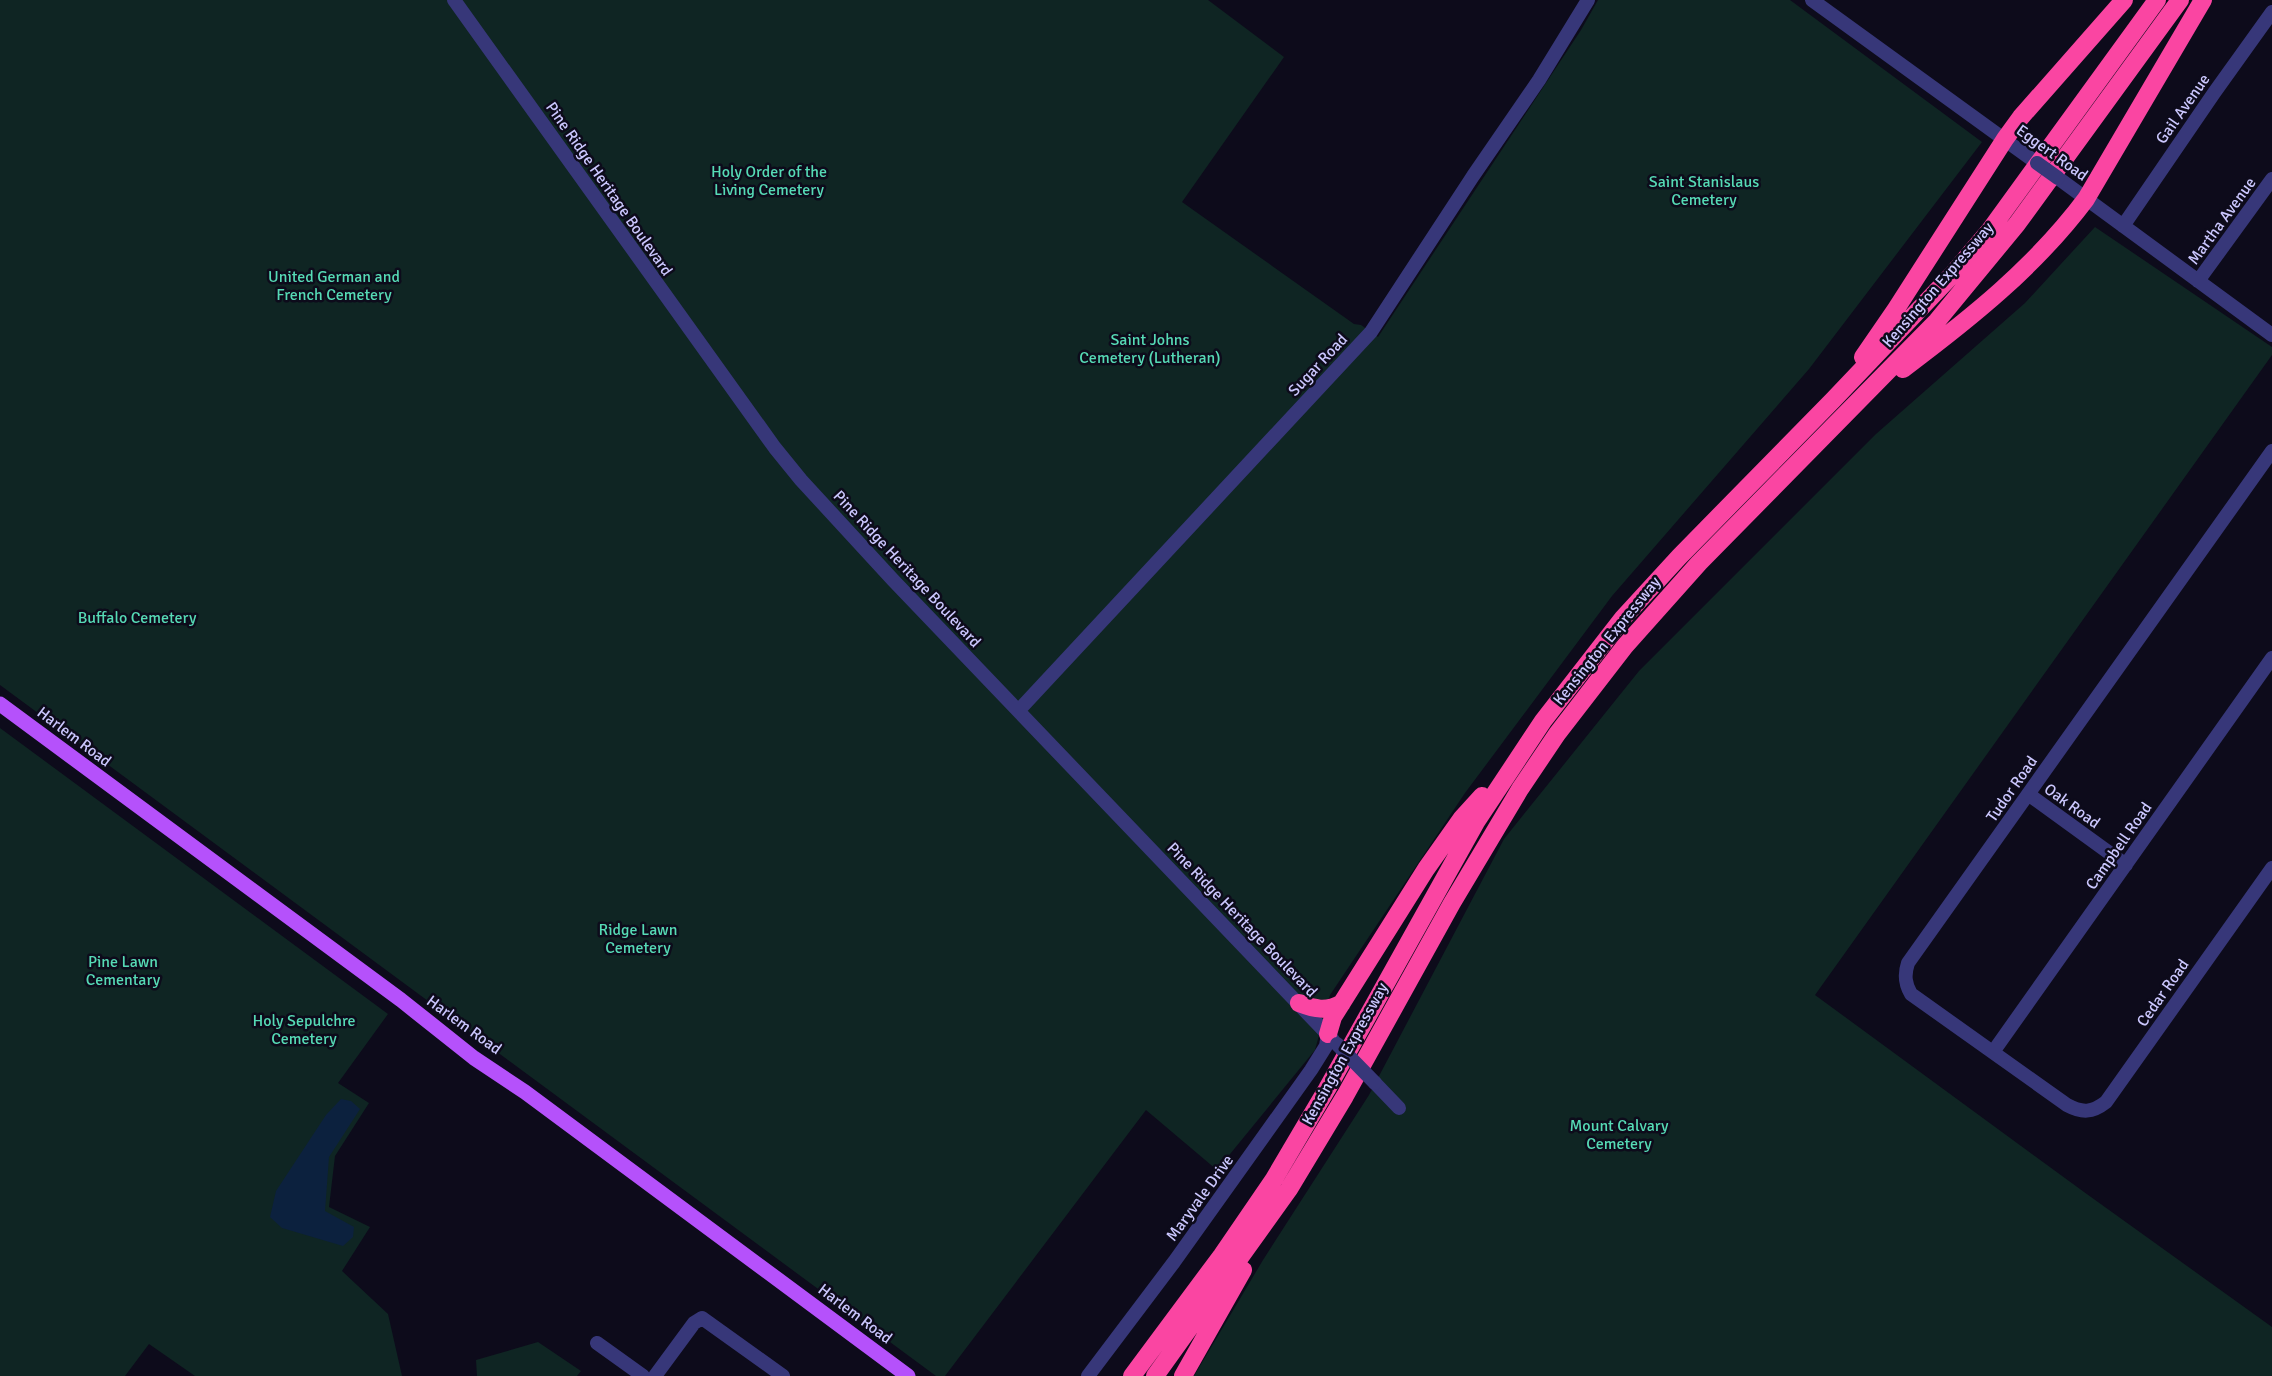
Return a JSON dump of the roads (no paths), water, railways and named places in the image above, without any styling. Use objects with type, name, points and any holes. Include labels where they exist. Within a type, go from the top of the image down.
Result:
[{"type":"highway","points":[[1833,400],[2008,141],[2021,117],[2124,0]]},
{"type":"highway","name":"Kensington Expressway","points":[[1132,1376],[1274,1179],[1327,1089],[1476,822],[1517,758],[1583,669],[1623,618],[1679,557],[1922,308],[1983,238],[2157,0]]},
{"type":"highway","name":"Kensington Expressway","points":[[1155,1376],[1268,1220],[1325,1131],[1480,854],[1557,734],[1624,646],[1699,563],[1937,321],[2017,224],[2181,0]]},
{"type":"highway","points":[[1858,402],[1956,329],[2009,284],[2055,238],[2084,197],[2203,0]]},
{"type":"highway","points":[[1332,1039],[1329,1025],[1426,869],[1462,818],[1517,758]]},
{"type":"highway","points":[[1299,1003],[1322,1010],[1342,1003]]},
{"type":"highway","points":[[1183,1376],[1234,1289],[1268,1220]]},
{"type":"main road","name":"Harlem Road","points":[[0,704],[401,1000],[474,1058],[494,1069],[572,1126],[908,1376]]},
{"type":"street","name":"Pine Ridge Heritage Boulevard","points":[[454,0],[775,448],[801,480],[893,580],[1399,1108]]},
{"type":"street","name":"Sugar Road","points":[[1018,710],[1371,332],[1539,80],[1588,0]]},
{"type":"street","name":"Eggert Road","points":[[1812,0],[2272,334]]},
{"type":"street","name":"Gail Avenue","points":[[2123,226],[2207,102],[2272,12]]},
{"type":"street","name":"Martha Avenue","points":[[2198,281],[2272,179]]},
{"type":"street","name":"Tudor Road","points":[[2067,1105],[1911,994],[1907,987],[1905,971],[1908,963],[2272,451]]},
{"type":"street","name":"Campbell Road","points":[[1993,1052],[2272,658]]},
{"type":"street","name":"Oak Road","points":[[2028,794],[2126,865]]},
{"type":"street","name":"Cedar Road","points":[[2067,1105],[2076,1110],[2091,1111],[2106,1102],[2272,868]]},
{"type":"street","name":"Maryvale Drive","points":[[1088,1376],[1181,1252],[1308,1076],[1332,1039]]},
{"type":"street","points":[[655,1376],[694,1323],[702,1318],[778,1375]]},
{"type":"street","points":[[597,1343],[643,1376]]},
{"type":"water","points":[[341,1099],[351,1101],[360,1109],[329,1157],[325,1211],[354,1227],[353,1237],[343,1246],[282,1228],[270,1217],[276,1191],[326,1115]]},
{"type":"park label","name":"Holy Order of the Living Cemetery","points":[[769,181]]},
{"type":"park label","name":"Saint Stanislaus Cemetery","points":[[1704,191]]},
{"type":"park label","name":"United German and French Cemetery","points":[[334,286]]},
{"type":"park label","name":"Saint Johns Cemetery (Lutheran)","points":[[1150,349]]},
{"type":"park label","name":"Buffalo Cemetery","points":[[137,618]]},
{"type":"park label","name":"Ridge Lawn Cemetery","points":[[638,939]]},
{"type":"park label","name":"Pine Lawn Cementary","points":[[123,971]]},
{"type":"park label","name":"Holy Sepulchre Cemetery","points":[[304,1030]]},
{"type":"park label","name":"Mount Calvary Cemetery","points":[[1619,1135]]}]
